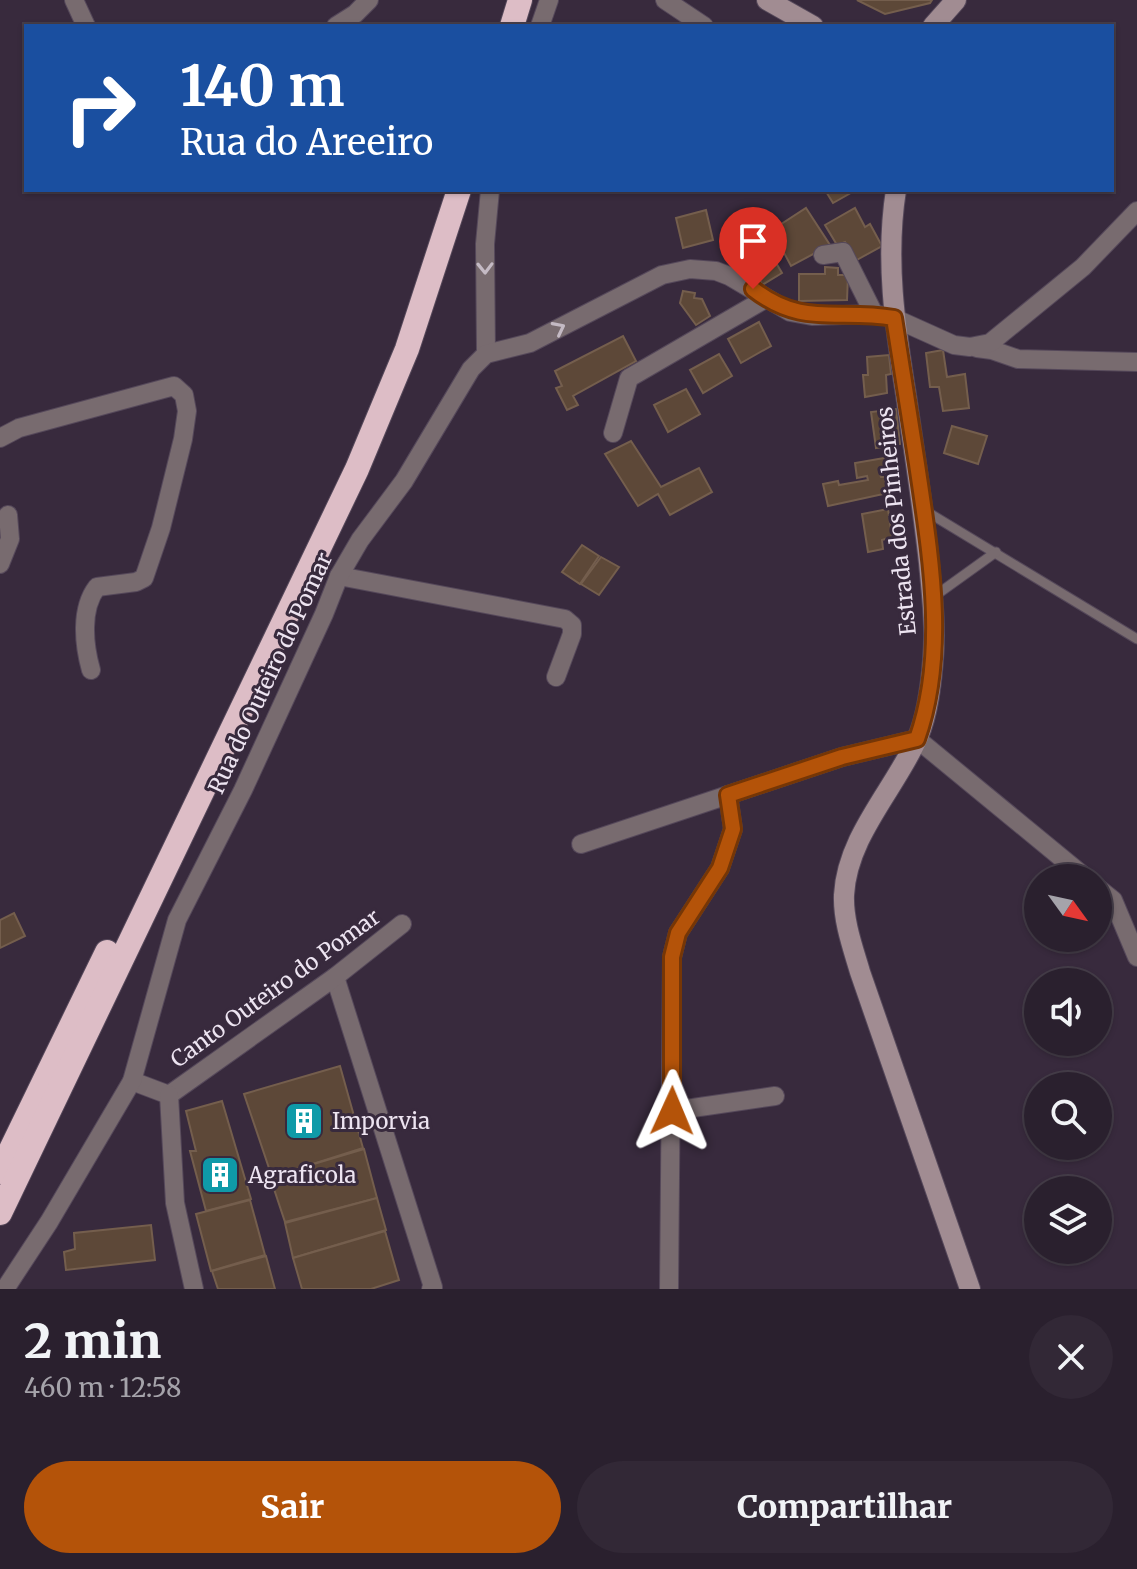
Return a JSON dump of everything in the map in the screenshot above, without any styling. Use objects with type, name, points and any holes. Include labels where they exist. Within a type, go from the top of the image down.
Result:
[{"type":"highway","points":[[497,24],[504,0]]},
{"type":"highway","points":[[513,24],[520,0]]},
{"type":"highway","points":[[0,1172],[344,461],[399,324],[442,192]]},
{"type":"highway","points":[[0,1213],[357,469],[407,349],[458,192]]},
{"type":"main road","points":[[767,0],[809,24]]},
{"type":"main road","points":[[935,24],[956,0]]},
{"type":"main road","points":[[955,24],[971,0]]},
{"type":"main road","name":"Estrada dos Pinheiros","points":[[896,192],[884,316],[924,510],[932,598],[932,670],[926,711],[917,739],[856,853],[846,880],[845,913],[860,972],[970,1289]]},
{"type":"street","points":[[74,0],[85,24]]},
{"type":"street","points":[[339,24],[369,0]]},
{"type":"street","points":[[541,24],[549,0]]},
{"type":"street","points":[[665,0],[701,24]]},
{"type":"street","points":[[490,192],[485,244],[486,354],[530,343],[662,275],[690,269],[716,271],[790,312],[812,316],[884,316],[954,345],[992,350],[1018,359],[1137,362]]},
{"type":"street","points":[[970,347],[990,343],[1083,267],[1137,211]]},
{"type":"street","points":[[823,255],[843,252],[884,316]]},
{"type":"street","points":[[613,433],[629,378],[759,294]]},
{"type":"street","name":"Rua do Outeiro do Pomar","points":[[5,1289],[49,1222],[132,1081],[177,920],[249,777],[339,576],[360,540],[404,481],[471,369],[486,354]]},
{"type":"street","points":[[0,438],[19,428],[174,386],[184,395],[187,411],[183,439],[161,528],[144,578],[136,582],[97,587],[90,596],[85,632],[91,670]]},
{"type":"street","points":[[0,564],[10,539],[8,515]]},
{"type":"street","points":[[339,576],[565,619],[572,625],[572,634],[556,677]]},
{"type":"street","points":[[581,844],[842,757],[917,739],[1069,864]]},
{"type":"street","points":[[669,1289],[672,957],[678,933],[720,868],[733,829],[728,795]]},
{"type":"street","points":[[1112,899],[1137,957]]},
{"type":"street","name":"Canto Outeiro do Pomar","points":[[132,1081],[169,1095],[335,977],[402,924]]},
{"type":"street","points":[[335,977],[433,1287],[431,1289]]},
{"type":"street","points":[[169,1095],[175,1203],[194,1289]]},
{"type":"street","points":[[672,1111],[775,1096]]},
{"type":"lane","points":[[924,510],[1137,639]]},
{"type":"lane","points":[[932,598],[996,552]]},
{"type":"building","points":[[857,0],[932,0],[885,14]]},
{"type":"building","points":[[826,192],[852,192],[833,203]]},
{"type":"building","points":[[806,208],[830,245],[791,266],[772,230]]},
{"type":"building","points":[[855,208],[865,227],[870,224],[882,246],[855,261],[845,242],[837,245],[825,225]]},
{"type":"building","points":[[706,210],[713,240],[683,248],[676,218]]},
{"type":"building","points":[[743,230],[748,238],[758,232],[782,273],[762,285],[759,277],[754,280],[728,239]]},
{"type":"building","points":[[825,267],[838,268],[838,275],[848,275],[847,300],[799,301],[799,274],[825,274]]},
{"type":"building","points":[[683,291],[695,293],[694,298],[702,299],[710,316],[696,325],[680,303]]},
{"type":"building","points":[[759,322],[771,346],[741,363],[728,339]]},
{"type":"building","points":[[623,336],[636,361],[573,396],[578,405],[567,410],[556,388],[562,386],[555,371]]},
{"type":"building","points":[[943,350],[947,377],[965,374],[969,408],[943,411],[939,387],[930,387],[926,353]]},
{"type":"building","points":[[719,354],[732,376],[703,393],[690,370]]},
{"type":"building","points":[[889,355],[891,374],[886,375],[887,393],[865,397],[863,375],[868,375],[867,357]]},
{"type":"building","points":[[686,389],[700,414],[668,432],[654,405]]},
{"type":"building","points":[[896,409],[900,444],[876,448],[871,412]]},
{"type":"building","points":[[952,426],[987,436],[978,464],[944,453]]},
{"type":"building","points":[[631,441],[661,487],[699,468],[712,492],[670,515],[658,494],[638,506],[605,454]]},
{"type":"building","points":[[896,456],[898,471],[880,474],[885,477],[888,493],[828,506],[823,484],[838,481],[839,485],[868,480],[867,476],[857,478],[855,463]]},
{"type":"building","points":[[888,509],[892,537],[882,540],[883,549],[868,552],[862,514]]},
{"type":"building","points":[[582,545],[599,556],[580,584],[562,572]]},
{"type":"building","points":[[601,557],[619,567],[599,595],[581,584]]},
{"type":"building","points":[[14,913],[25,936],[0,948],[0,920]]},
{"type":"building","name":"Imporvia","points":[[340,1066],[363,1148],[272,1177],[244,1094]]},
{"type":"building","name":"Agraficola","points":[[222,1101],[251,1199],[206,1211],[190,1151],[196,1151],[186,1111]]},
{"type":"building","points":[[364,1149],[377,1198],[285,1222],[270,1177]]},
{"type":"building","points":[[377,1198],[386,1230],[293,1258],[285,1223]]},
{"type":"building","points":[[250,1200],[265,1255],[211,1271],[196,1214]]},
{"type":"building","points":[[151,1225],[155,1260],[66,1270],[64,1252],[75,1249],[74,1233]]},
{"type":"building","points":[[385,1231],[399,1280],[371,1289],[302,1289],[293,1258]]},
{"type":"building","points":[[266,1256],[275,1289],[218,1289],[212,1271]]},
{"type":"place","name":"Imporvia","points":[[304,1121]]},
{"type":"place","name":"Agraficola","points":[[220,1175]]},
{"type":"route","points":[[672,1111],[672,957],[678,933],[720,868],[733,829],[728,795],[842,757],[917,739],[926,711],[934,652],[924,510],[894,318],[874,314],[812,316],[790,312],[753,289]]}]
